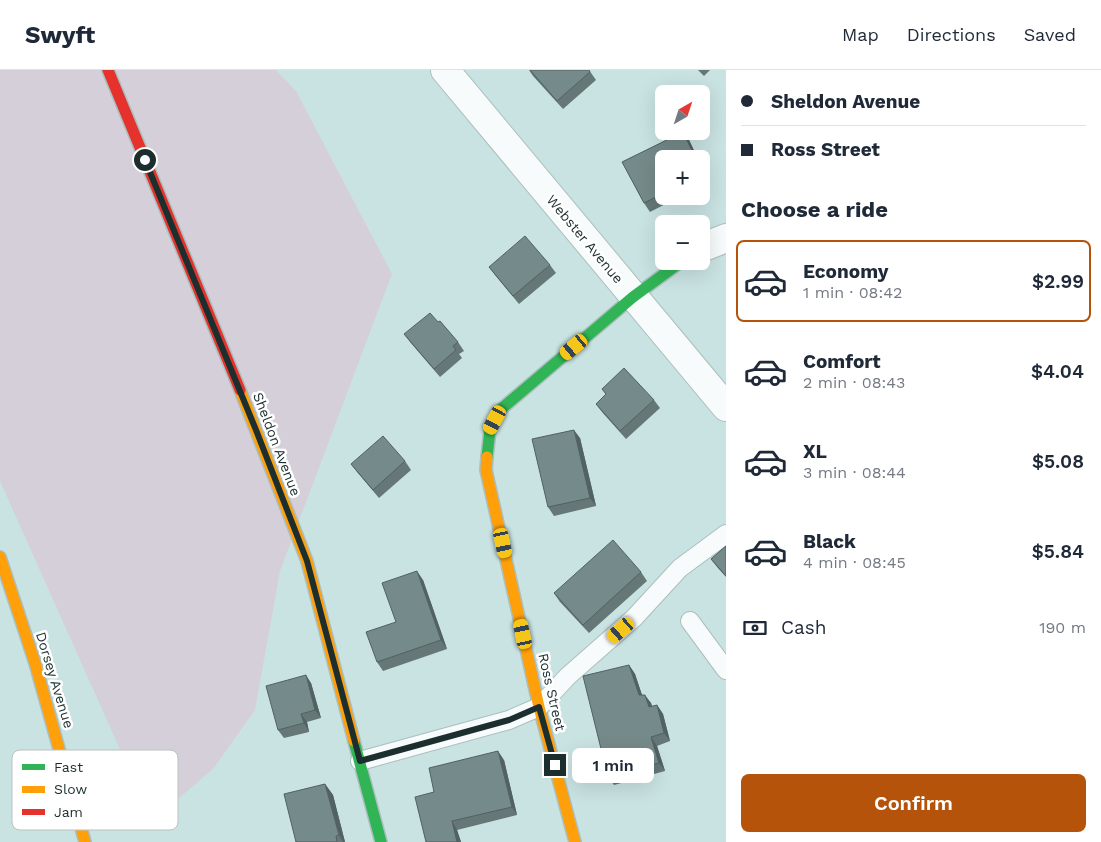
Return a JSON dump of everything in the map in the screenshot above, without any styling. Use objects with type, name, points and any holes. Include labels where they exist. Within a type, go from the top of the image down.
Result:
[{"type":"street","name":"Sheldon Avenue","points":[[108,70],[256,430],[307,561],[381,842]]},
{"type":"street","name":"Webster Avenue","points":[[444,70],[726,407]]},
{"type":"street","points":[[710,244],[726,238]]},
{"type":"street","points":[[633,297],[670,270]]},
{"type":"street","name":"Ross Street","points":[[575,842],[539,707],[486,470],[490,430],[500,410],[633,297]]},
{"type":"street","name":"Dorsey Avenue","points":[[0,557],[15,599],[60,750]]},
{"type":"lane","points":[[360,761],[509,720],[539,707],[568,676],[634,618],[680,568],[726,534]]},
{"type":"lane","points":[[690,621],[726,670]]},
{"type":"shaded area","points":[[0,70],[276,70],[296,91],[392,274],[280,571],[255,710],[213,769],[178,799],[178,750],[120,750],[0,481]]},
{"type":"building","points":[[530,70],[589,70],[590,72],[557,101]]},
{"type":"building","points":[[667,140],[687,140],[692,150],[655,150],[655,198],[644,203],[622,162]]},
{"type":"building","points":[[525,236],[550,265],[513,296],[489,267]]},
{"type":"building","points":[[430,313],[438,322],[440,321],[458,342],[453,346],[456,350],[434,369],[404,334]]},
{"type":"building","points":[[624,368],[654,400],[620,431],[596,404],[606,394],[602,389]]},
{"type":"building","points":[[574,430],[590,498],[548,507],[532,439]]},
{"type":"building","points":[[383,436],[405,461],[373,490],[351,464]]},
{"type":"building","points":[[613,540],[641,572],[583,625],[554,593]]},
{"type":"building","points":[[726,546],[726,576],[711,559]]},
{"type":"building","points":[[417,571],[441,640],[377,662],[366,632],[396,622],[382,583]]},
{"type":"building","points":[[629,665],[639,695],[645,695],[649,707],[657,705],[664,733],[651,737],[659,763],[608,777],[583,676]]},
{"type":"building","points":[[306,675],[315,710],[301,714],[304,723],[278,730],[266,686]]},
{"type":"building","points":[[498,751],[512,807],[452,821],[457,842],[426,842],[415,797],[434,792],[429,768]]},
{"type":"building","points":[[325,784],[339,835],[336,836],[337,842],[296,842],[284,794]]},
{"type":"traffic: fast","points":[[487,457],[490,430],[500,410],[633,297],[670,270]]},
{"type":"traffic: fast","points":[[354,741],[381,842]]},
{"type":"traffic: slow","points":[[240,390],[307,561],[354,741]]},
{"type":"traffic: slow","points":[[487,457],[486,470],[539,707],[575,842]]},
{"type":"traffic: slow","points":[[0,557],[35,663],[59,750]]},
{"type":"traffic: slow","points":[[82,830],[85,842]]},
{"type":"traffic: jam","points":[[108,70],[240,390]]},
{"type":"route","points":[[145,160],[256,430],[307,561],[360,761],[509,720],[539,707],[555,765]]}]
